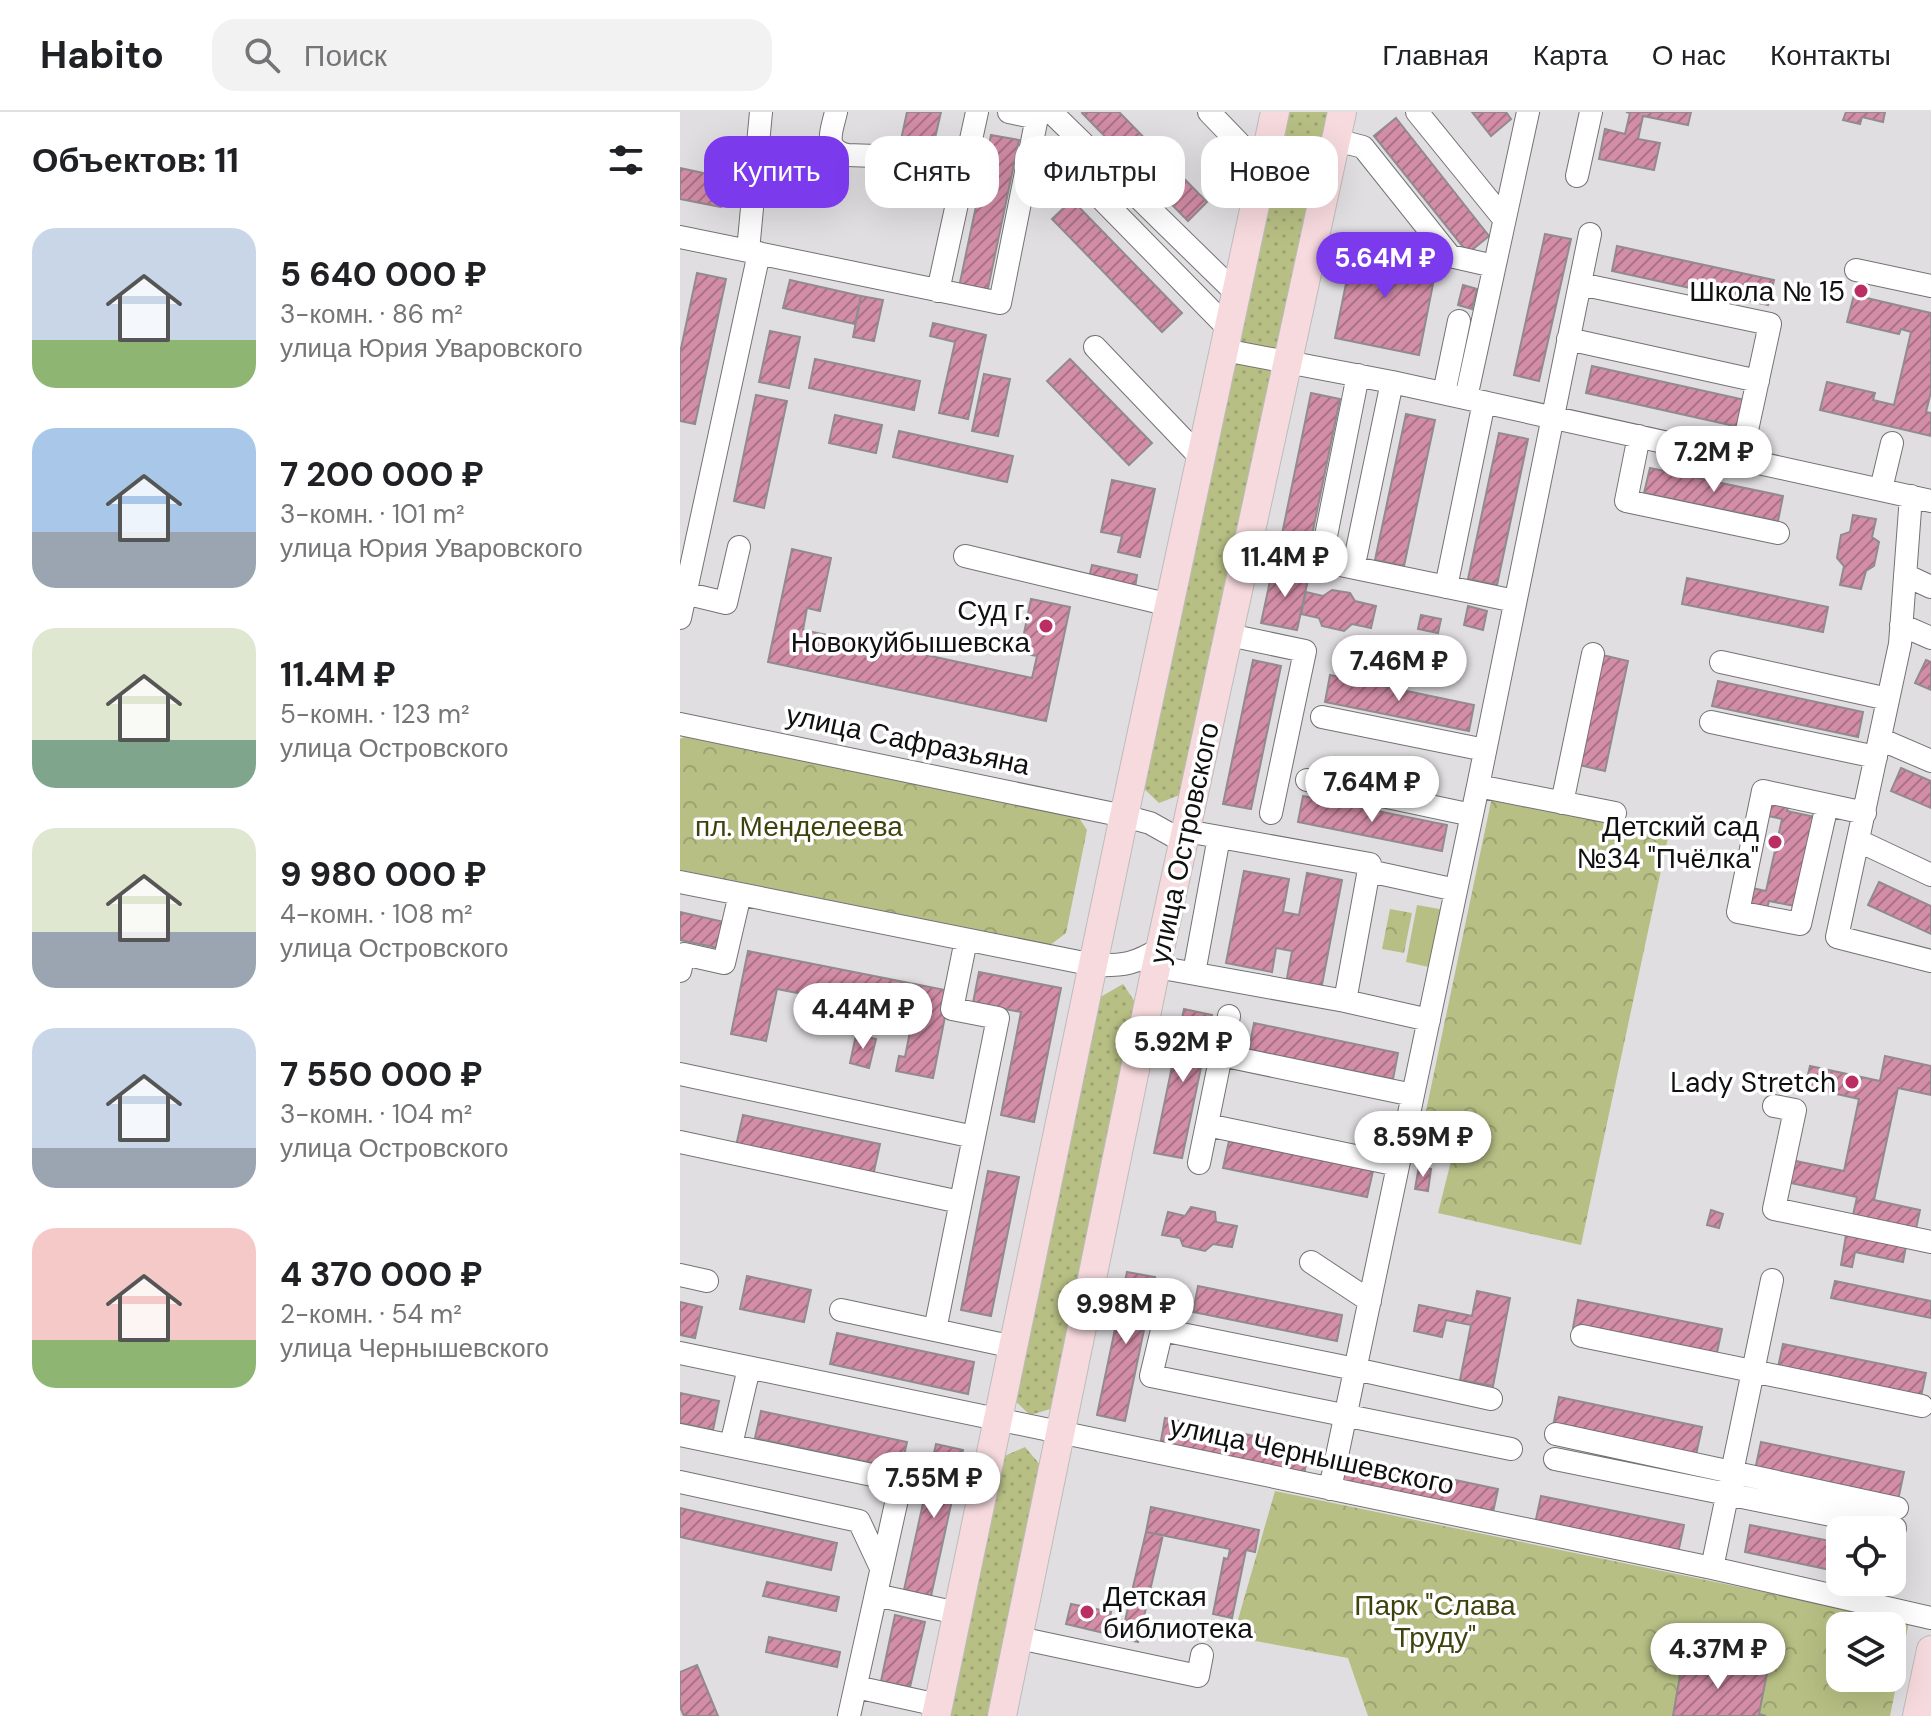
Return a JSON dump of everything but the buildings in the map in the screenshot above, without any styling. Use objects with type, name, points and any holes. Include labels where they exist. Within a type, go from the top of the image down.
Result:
[{"type":"main road","points":[[1270,136],[1275,112]]},
{"type":"main road","name":"улица Островского","points":[[1337,136],[1342,112]]},
{"type":"main road","points":[[937,1710],[1254,208]]},
{"type":"main road","name":"улица Островского","points":[[1002,1716],[1159,957],[1322,208]]},
{"type":"main road","points":[[1917,1716],[1931,1650]]},
{"type":"street","points":[[680,618],[754,252],[761,112]]},
{"type":"street","points":[[836,112],[831,146],[838,153],[865,154]]},
{"type":"street","points":[[972,136],[977,112]]},
{"type":"street","points":[[1009,112],[1040,113],[1069,136]]},
{"type":"street","points":[[1209,112],[1232,136]]},
{"type":"street","points":[[1417,112],[1504,219]]},
{"type":"street","points":[[1446,587],[1494,266],[1528,112]]},
{"type":"street","points":[[1577,176],[1591,112]]},
{"type":"street","points":[[680,237],[1000,303],[1040,113]]},
{"type":"street","points":[[1338,141],[1363,147],[1450,256],[1494,266]]},
{"type":"street","points":[[938,291],[956,208]]},
{"type":"street","points":[[1109,208],[1226,339],[1289,362],[1921,498],[1905,575],[1900,644],[1837,937],[1931,961]]},
{"type":"street","points":[[1150,208],[1236,293]]},
{"type":"street","points":[[1330,1489],[1590,234]]},
{"type":"street","points":[[1856,270],[1931,286]]},
{"type":"street","points":[[1580,284],[1770,324],[1741,458]]},
{"type":"street","points":[[1444,393],[1459,321]]},
{"type":"street","points":[[1568,339],[1758,381]]},
{"type":"street","points":[[1095,347],[1202,459]]},
{"type":"street","points":[[1358,375],[1321,561],[1515,601]]},
{"type":"street","points":[[1356,555],[1392,382]]},
{"type":"street","points":[[1639,436],[1626,501],[1778,533]]},
{"type":"street","points":[[1881,489],[1892,443]]},
{"type":"street","points":[[683,593],[726,603],[739,547]]},
{"type":"street","points":[[965,556],[1170,605]]},
{"type":"street","points":[[1905,575],[1931,587]]},
{"type":"street","points":[[1901,625],[1931,638]]},
{"type":"street","points":[[1229,635],[1305,651],[1271,813]]},
{"type":"street","points":[[1562,803],[1593,654]]},
{"type":"street","points":[[1721,662],[1888,699]]},
{"type":"street","points":[[1322,717],[1485,750]]},
{"type":"street","points":[[1711,722],[1878,748],[1931,761]]},
{"type":"street","name":"улица Сафразьяна","points":[[680,724],[1124,816],[1185,836],[1219,837],[1370,864],[1369,871]]},
{"type":"street","points":[[1307,780],[1472,815]]},
{"type":"street","points":[[1478,786],[1615,813]]},
{"type":"street","points":[[1827,805],[1800,924],[1738,912],[1763,791],[1865,813]]},
{"type":"street","points":[[1194,973],[1219,837]]},
{"type":"street","points":[[1859,841],[1931,875]]},
{"type":"street","points":[[1345,1001],[1369,871],[1456,890]]},
{"type":"street","points":[[680,882],[1094,965],[1117,966],[1159,957],[1194,973],[1429,1020]]},
{"type":"street","points":[[680,971],[684,954],[724,963],[740,894]]},
{"type":"street","points":[[935,1330],[998,1018],[952,1009],[966,940]]},
{"type":"street","points":[[1199,1163],[1229,1016]]},
{"type":"street","points":[[1221,1055],[1413,1095]]},
{"type":"street","points":[[680,1074],[974,1137]]},
{"type":"street","points":[[1774,1106],[1795,1110],[1774,1209],[1930,1235]]},
{"type":"street","points":[[1207,1125],[1398,1165]]},
{"type":"street","points":[[680,1142],[960,1202]]},
{"type":"street","points":[[1311,1262],[1370,1301]]},
{"type":"street","points":[[680,1275],[707,1281]]},
{"type":"street","points":[[1712,1568],[1772,1280]]},
{"type":"street","points":[[841,1310],[1014,1347]]},
{"type":"street","points":[[1491,1399],[1162,1330],[1151,1376],[1511,1449]]},
{"type":"street","points":[[1582,1336],[1922,1406]]},
{"type":"street","name":"улица Чернышевского","points":[[680,1353],[1712,1568],[1931,1618]]},
{"type":"street","points":[[731,1445],[749,1368]]},
{"type":"street","points":[[1556,1434],[1729,1483],[1886,1516]]},
{"type":"street","points":[[680,1435],[901,1481],[849,1716]]},
{"type":"street","points":[[1555,1459],[1729,1483]]},
{"type":"street","points":[[680,1482],[859,1521],[881,1568]]},
{"type":"street","points":[[876,1595],[957,1613]]},
{"type":"street","points":[[1019,1638],[1198,1676],[1202,1655]]},
{"type":"street","points":[[856,1687],[937,1710]]},
{"type":"green space","points":[[1286,112],[1330,112],[1325,136],[1281,136]]},
{"type":"green space","points":[[1265,208],[1310,208],[1278,356],[1235,348]]},
{"type":"green space","points":[[1234,354],[1277,361],[1185,793],[1159,803],[1140,785]]},
{"type":"green space","name":"пл. Менделеева","points":[[690,734],[1077,815],[1087,830],[1066,933],[1049,946],[680,870],[680,739]]},
{"type":"green space","points":[[1492,797],[1669,833],[1581,1245],[1438,1213],[1452,1157],[1418,1149]]},
{"type":"green space","points":[[1417,905],[1445,910],[1433,968],[1406,962]]},
{"type":"green space","points":[[1390,909],[1412,913],[1404,953],[1382,949]]},
{"type":"green space","points":[[1123,984],[1139,1008],[1054,1408],[1030,1415],[1013,1399],[1097,999]]},
{"type":"green space","points":[[1025,1447],[1042,1467],[990,1716],[945,1716],[1000,1458]]},
{"type":"green space","name":"Парк \"Слава Труду\"","points":[[1275,1491],[1861,1612],[1826,1612],[1826,1692],[1895,1692],[1890,1716],[1368,1716],[1348,1658],[1233,1637]]},
{"type":"place","name":"Школа № 15","points":[[1861,291]]},
{"type":"place","name":"Суд г. Новокуйбышевска","points":[[1046,626]]},
{"type":"place","name":"Детский сад №34 \"Пчёлка\"","points":[[1775,842]]},
{"type":"place","name":"Lady Stretch","points":[[1852,1082]]},
{"type":"place","name":"Детская библиотека","points":[[1087,1612]]}]
